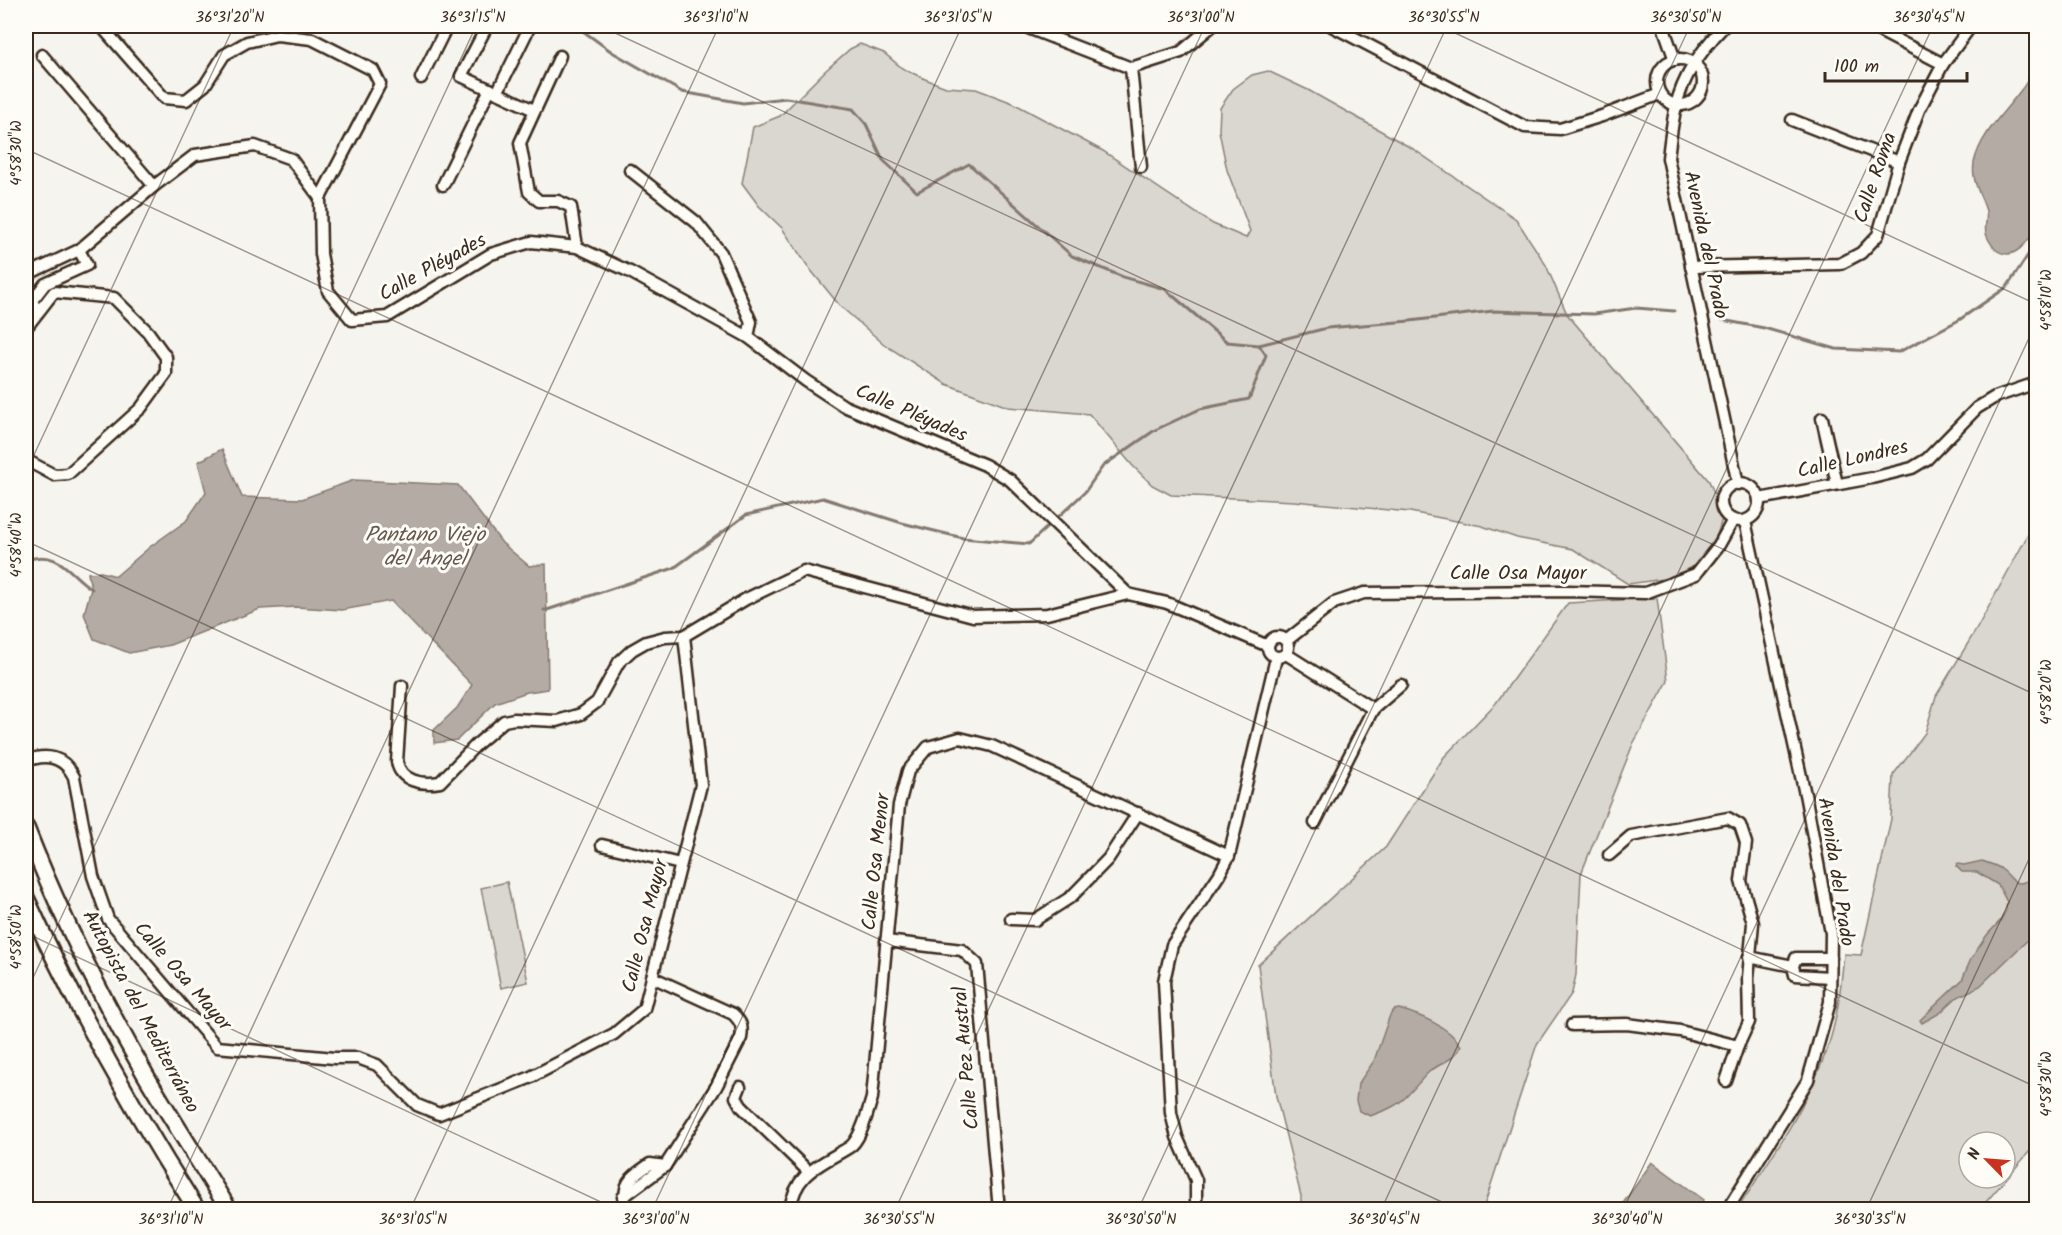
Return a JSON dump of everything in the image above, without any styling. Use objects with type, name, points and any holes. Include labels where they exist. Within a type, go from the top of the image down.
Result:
[{"type":"highway","name":"Autopista del Mediterráneo","points":[[26,828],[44,874],[139,1063],[229,1209]]},
{"type":"highway","points":[[26,898],[59,970],[116,1077],[197,1209]]},
{"type":"street","points":[[26,275],[80,250],[154,186],[195,155],[255,146],[291,159],[320,198],[380,84],[374,70],[312,39],[277,35],[247,42],[224,55],[205,85],[186,100],[164,98],[101,26]]},
{"type":"street","points":[[422,78],[447,26]]},
{"type":"street","points":[[487,26],[461,76],[534,110]]},
{"type":"street","points":[[443,185],[530,26]]},
{"type":"street","points":[[1023,26],[1131,68],[1181,51],[1212,26]]},
{"type":"street","points":[[1332,26],[1525,127],[1560,129],[1660,94]]},
{"type":"street","points":[[1663,26],[1675,60]]},
{"type":"street","name":"Avenida del Prado","points":[[1724,26],[1710,41],[1694,65],[1676,105],[1668,158],[1737,484]]},
{"type":"street","points":[[1870,26],[1943,64]]},
{"type":"street","name":"Calle Roma","points":[[1691,267],[1840,264],[1861,253],[1878,235],[1899,162],[1919,110],[1943,64],[1971,26]]},
{"type":"street","points":[[42,55],[154,186]]},
{"type":"street","points":[[560,56],[520,143],[529,192],[539,201],[558,201],[571,207],[577,247]]},
{"type":"street","points":[[1675,60],[1694,65],[1702,77],[1701,92],[1690,103],[1676,105],[1664,99],[1660,94],[1657,80],[1659,73],[1663,67],[1675,60]]},
{"type":"street","points":[[1131,68],[1141,167]]},
{"type":"street","points":[[1792,120],[1899,162]]},
{"type":"street","points":[[630,170],[696,222],[721,253],[751,322],[748,337]]},
{"type":"street","name":"Calle Pléyades","points":[[320,198],[321,254],[328,291],[352,320],[387,317],[491,254],[531,242],[577,247],[630,272],[748,337],[806,381],[844,406],[985,465],[1010,480],[1128,594]]},
{"type":"street","points":[[39,310],[32,302],[45,284],[87,266],[80,250]]},
{"type":"street","points":[[26,328],[54,292],[114,298],[148,332],[166,357],[166,374],[141,408],[68,474],[54,475],[26,460]]},
{"type":"street","name":"Calle Londres","points":[[1759,499],[1872,478],[1912,468],[1928,459],[1977,408],[1995,397],[2037,383]]},
{"type":"street","points":[[1822,418],[1837,484]]},
{"type":"street","points":[[1737,484],[1751,487],[1759,499],[1758,508],[1753,516],[1745,521],[1733,520],[1722,508],[1721,500],[1724,492],[1737,484]]},
{"type":"street","name":"Calle Osa Mayor","points":[[1286,641],[1334,603],[1364,593],[1566,591],[1645,593],[1696,574],[1719,545],[1733,520]]},
{"type":"street","name":"Avenida del Prado","points":[[1727,1209],[1808,1080],[1830,1002],[1831,933],[1806,799],[1745,521]]},
{"type":"street","points":[[402,686],[397,762],[399,770],[407,778],[417,782],[440,782],[476,745],[504,721],[514,719],[557,721],[581,714],[597,702],[619,662],[632,650],[646,642],[665,637],[684,636],[746,599],[804,571],[973,616],[1047,614],[1128,594],[1167,603],[1268,646]]},
{"type":"street","name":"Calle Osa Mayor","points":[[30,759],[44,756],[54,757],[70,768],[74,777],[93,876],[108,919],[217,1047],[334,1058],[358,1058],[376,1065],[417,1105],[439,1114],[529,1078],[614,1034],[644,1009],[701,785],[684,636]]},
{"type":"street","points":[[1196,1209],[1196,1180],[1178,1137],[1171,1113],[1164,981],[1172,945],[1219,875],[1229,856],[1281,656],[1288,645],[1286,641],[1277,637],[1269,642],[1270,654],[1281,656],[1373,709]]},
{"type":"street","points":[[1315,823],[1373,709],[1401,685]]},
{"type":"street","name":"Calle Osa Menor","points":[[790,1209],[791,1200],[799,1181],[818,1165],[852,1145],[863,1125],[872,1098],[899,805],[908,771],[928,747],[960,738],[992,746],[1229,856]]},
{"type":"street","points":[[1011,919],[1035,920],[1071,897],[1108,859],[1137,813]]},
{"type":"street","points":[[1609,855],[1631,836],[1728,818],[1740,825],[1746,843],[1741,880],[1753,923],[1749,957],[1749,1022],[1726,1081]]},
{"type":"street","points":[[602,845],[680,864]]},
{"type":"street","name":"Calle Pez Austral","points":[[886,941],[962,950],[977,964],[999,1209]]},
{"type":"street","points":[[1749,957],[1793,966]]},
{"type":"street","points":[[1830,977],[1795,975],[1793,966],[1796,958],[1831,958]]},
{"type":"street","points":[[624,1196],[665,1166],[716,1087],[743,1030],[741,1021],[733,1014],[652,977]]},
{"type":"street","points":[[1572,1025],[1627,1024],[1680,1031],[1738,1046]]},
{"type":"street","points":[[740,1087],[736,1097],[741,1106],[809,1172]]},
{"type":"shaded area","points":[[860,44],[884,53],[902,68],[925,79],[946,87],[976,89],[1013,103],[1103,151],[1213,224],[1246,238],[1250,231],[1227,170],[1219,131],[1220,108],[1233,89],[1252,75],[1268,71],[1308,90],[1413,149],[1516,219],[1546,265],[1567,314],[1709,481],[1722,519],[1716,538],[1697,564],[1671,578],[1628,584],[1573,549],[1517,538],[1482,526],[1410,512],[1294,501],[1171,495],[1152,485],[1089,414],[1008,407],[946,384],[885,345],[840,306],[809,268],[782,228],[759,206],[742,183],[753,127],[780,116],[825,71],[850,49]]},
{"type":"shaded area","points":[[2036,520],[2036,1144],[2017,1166],[2017,1130],[1957,1130],[1957,1190],[1996,1190],[1980,1209],[1737,1210],[1787,1132],[1819,1070],[1834,1026],[1844,954],[1861,955],[1891,819],[1893,775],[1925,733],[1936,696],[1976,630]]},
{"type":"shaded area","points":[[1657,598],[1668,681],[1633,744],[1581,874],[1576,975],[1572,993],[1537,1044],[1483,1209],[1301,1209],[1301,1196],[1276,1096],[1258,965],[1386,847],[1444,757],[1496,703],[1568,603]]},
{"type":"shaded area","points":[[507,882],[528,982],[501,988],[481,888]]},
{"type":"water","points":[[2036,67],[2036,227],[2020,249],[2008,254],[1995,249],[1987,235],[1986,214],[1975,182],[1974,163],[1987,133]]},
{"type":"water","name":"Pantano Viejo del Angel","points":[[222,449],[242,497],[302,499],[354,480],[458,485],[502,543],[529,566],[546,564],[548,689],[527,692],[495,703],[457,740],[434,743],[434,730],[457,708],[472,685],[391,601],[342,610],[296,607],[260,609],[170,645],[129,653],[94,639],[84,614],[91,589],[88,573],[101,572],[116,576],[151,546],[186,521],[206,492],[198,462]]},
{"type":"water","points":[[1982,861],[2000,868],[2018,883],[2036,877],[2036,932],[1980,986],[1956,998],[1940,1013],[1922,1023],[1920,1020],[1962,980],[1971,959],[2006,910],[2007,902],[1998,885],[1977,872],[1962,872],[1956,866]]},
{"type":"water","points":[[1399,1009],[1425,1018],[1442,1028],[1450,1033],[1461,1046],[1451,1058],[1429,1072],[1397,1104],[1370,1116],[1359,1111],[1356,1101],[1358,1084],[1374,1061],[1390,1015],[1394,1010]]},
{"type":"water","points":[[1652,1162],[1704,1200],[1698,1209],[1619,1209]]},
{"type":"waterway","points":[[576,26],[612,52],[682,92],[743,103],[786,98],[853,109],[866,124],[883,160],[917,192],[969,164],[1072,256],[1123,277],[1165,289],[1227,342],[1259,345],[1327,328],[1493,311],[1594,314],[1636,308],[1674,311]]},
{"type":"waterway","points":[[1722,320],[1764,328],[1836,349],[1899,352],[1959,320],[2007,287],[2036,243]]},
{"type":"waterway","points":[[544,610],[674,568],[746,515],[823,498],[902,523],[963,538],[1029,544],[1085,492],[1103,466],[1155,430],[1200,409],[1249,399],[1266,355],[1259,345]]},
{"type":"waterway","points":[[26,560],[38,557],[56,560],[92,589]]}]
